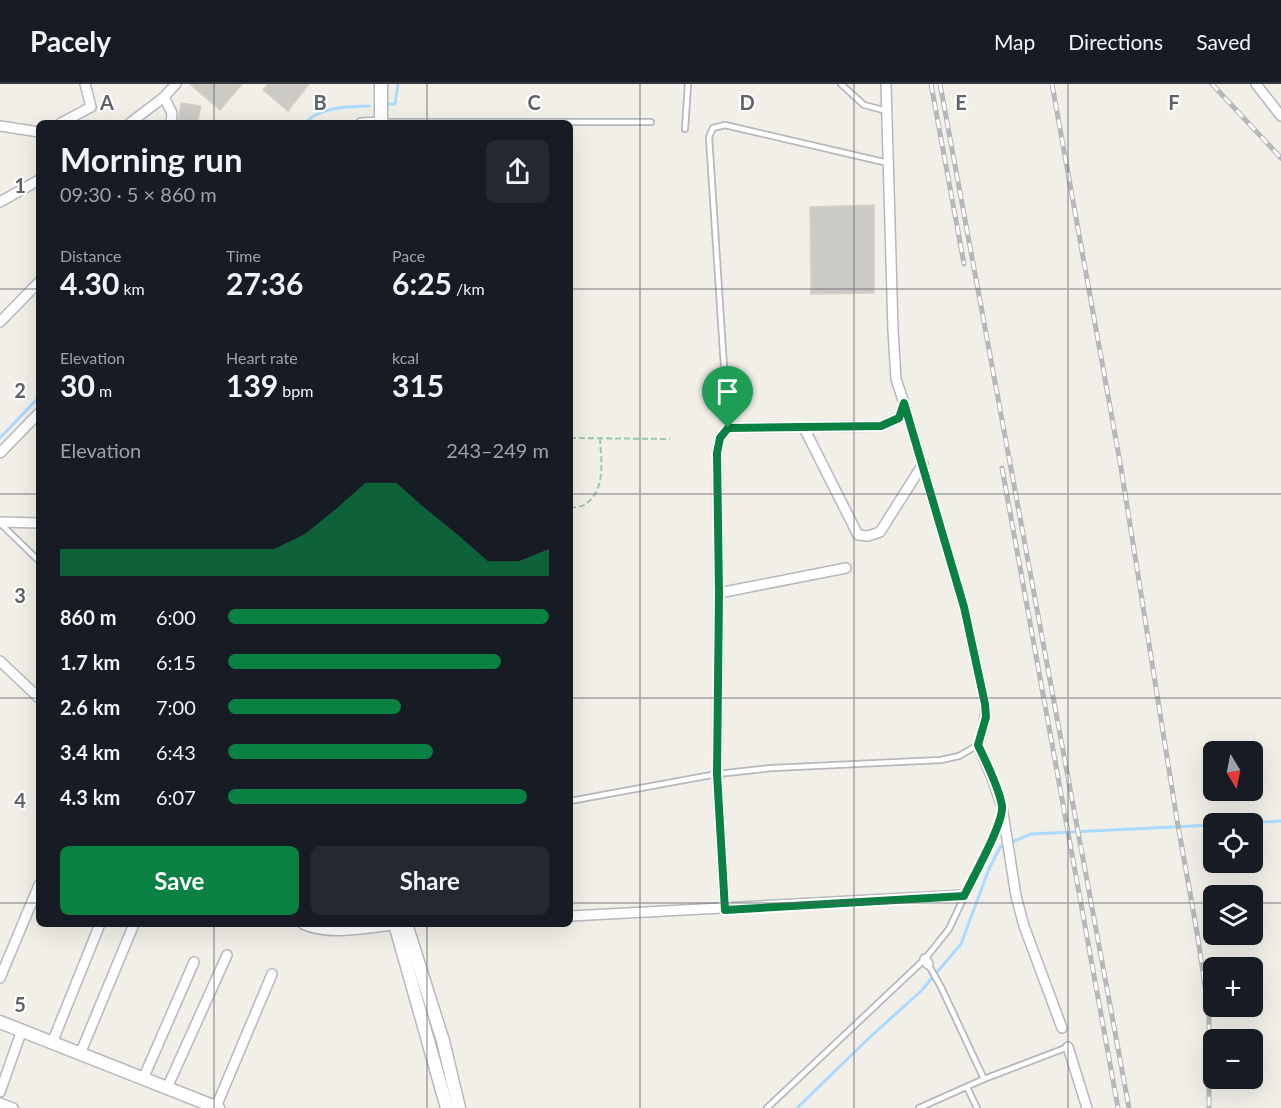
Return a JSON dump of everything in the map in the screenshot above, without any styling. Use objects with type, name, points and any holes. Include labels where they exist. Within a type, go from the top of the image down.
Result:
[{"type":"street","points":[[66,120],[92,106],[85,84]]},
{"type":"street","points":[[134,120],[164,97],[176,84]]},
{"type":"street","points":[[381,84],[381,120]]},
{"type":"street","points":[[886,84],[892,330],[896,380],[964,607],[985,704],[986,717],[978,745],[993,778],[1002,807],[1024,926],[1062,1028]]},
{"type":"street","points":[[1256,84],[1281,116]]},
{"type":"street","points":[[164,97],[172,113],[171,120]]},
{"type":"street","points":[[0,126],[36,132]]},
{"type":"street","points":[[0,202],[36,182]]},
{"type":"street","points":[[0,322],[36,285]]},
{"type":"street","points":[[725,910],[717,774],[719,593],[717,453],[720,438],[728,428],[881,426],[899,418],[904,403]]},
{"type":"street","points":[[0,453],[36,416]]},
{"type":"street","points":[[804,428],[858,535],[868,536],[880,532],[922,464]]},
{"type":"street","points":[[0,523],[36,524]]},
{"type":"street","points":[[719,593],[846,568]]},
{"type":"street","points":[[0,661],[36,695]]},
{"type":"street","points":[[0,978],[36,892]]},
{"type":"street","points":[[573,916],[725,910],[964,896]]},
{"type":"street","points":[[52,1043],[99,927]]},
{"type":"street","points":[[80,1054],[133,927]]},
{"type":"street","points":[[310,927],[347,930],[373,927]]},
{"type":"street","points":[[400,927],[447,1108]]},
{"type":"street","points":[[400,927],[443,1041],[459,1108]]},
{"type":"street","points":[[166,1088],[226,955]]},
{"type":"street","points":[[143,1078],[194,962]]},
{"type":"street","points":[[0,1022],[217,1108],[272,974]]},
{"type":"street","points":[[0,1092],[22,1030]]},
{"type":"street","points":[[1068,1047],[1087,1108]]},
{"type":"street","points":[[0,1102],[13,1108]]},
{"type":"lane","points":[[685,129],[688,84]]},
{"type":"lane","points":[[841,84],[864,105],[887,111]]},
{"type":"lane","points":[[573,122],[651,122]]},
{"type":"lane","points":[[728,428],[708,137],[713,129],[725,125],[888,163]]},
{"type":"lane","points":[[0,523],[36,558]]},
{"type":"lane","points":[[573,800],[717,774],[772,768],[941,760],[958,756],[978,745]]},
{"type":"lane","points":[[767,1108],[927,962],[949,929],[997,827],[1002,807]]},
{"type":"lane","points":[[927,962],[984,1079]]},
{"type":"lane","points":[[919,1108],[984,1079],[1068,1047]]},
{"type":"lane","points":[[967,1087],[976,1108]]},
{"type":"path","points":[[573,438],[670,439]]},
{"type":"path","points":[[573,507],[584,505],[596,492],[601,478],[600,438]]},
{"type":"building","points":[[190,84],[242,84],[220,110]]},
{"type":"building","points":[[268,84],[309,84],[288,111],[263,90]]},
{"type":"building","points":[[181,103],[201,106],[198,120],[178,120]]},
{"type":"building","points":[[874,205],[874,293],[811,294],[810,207]]},
{"type":"waterway","points":[[387,104],[395,104],[398,84]]},
{"type":"waterway","points":[[308,120],[326,110],[369,106]]},
{"type":"waterway","points":[[0,438],[36,400]]},
{"type":"waterway","points":[[1263,822],[1281,821]]},
{"type":"waterway","points":[[797,1108],[921,991],[961,944],[989,869],[1000,847],[1031,834],[1203,826]]},
{"type":"railway","points":[[931,84],[964,264]]},
{"type":"railway","points":[[940,84],[1129,1108]]},
{"type":"railway","points":[[1052,84],[1121,468],[1197,932],[1209,1014],[1209,1108]]},
{"type":"railway","points":[[1212,84],[1281,158]]},
{"type":"railway","points":[[1002,468],[1118,1108]]},
{"type":"route","points":[[904,403],[964,607],[985,704],[984,730],[978,745],[993,778],[1002,807],[997,827],[964,896],[725,910],[717,774],[719,593],[717,453],[720,438],[728,428],[881,426],[899,418],[904,403]]}]
